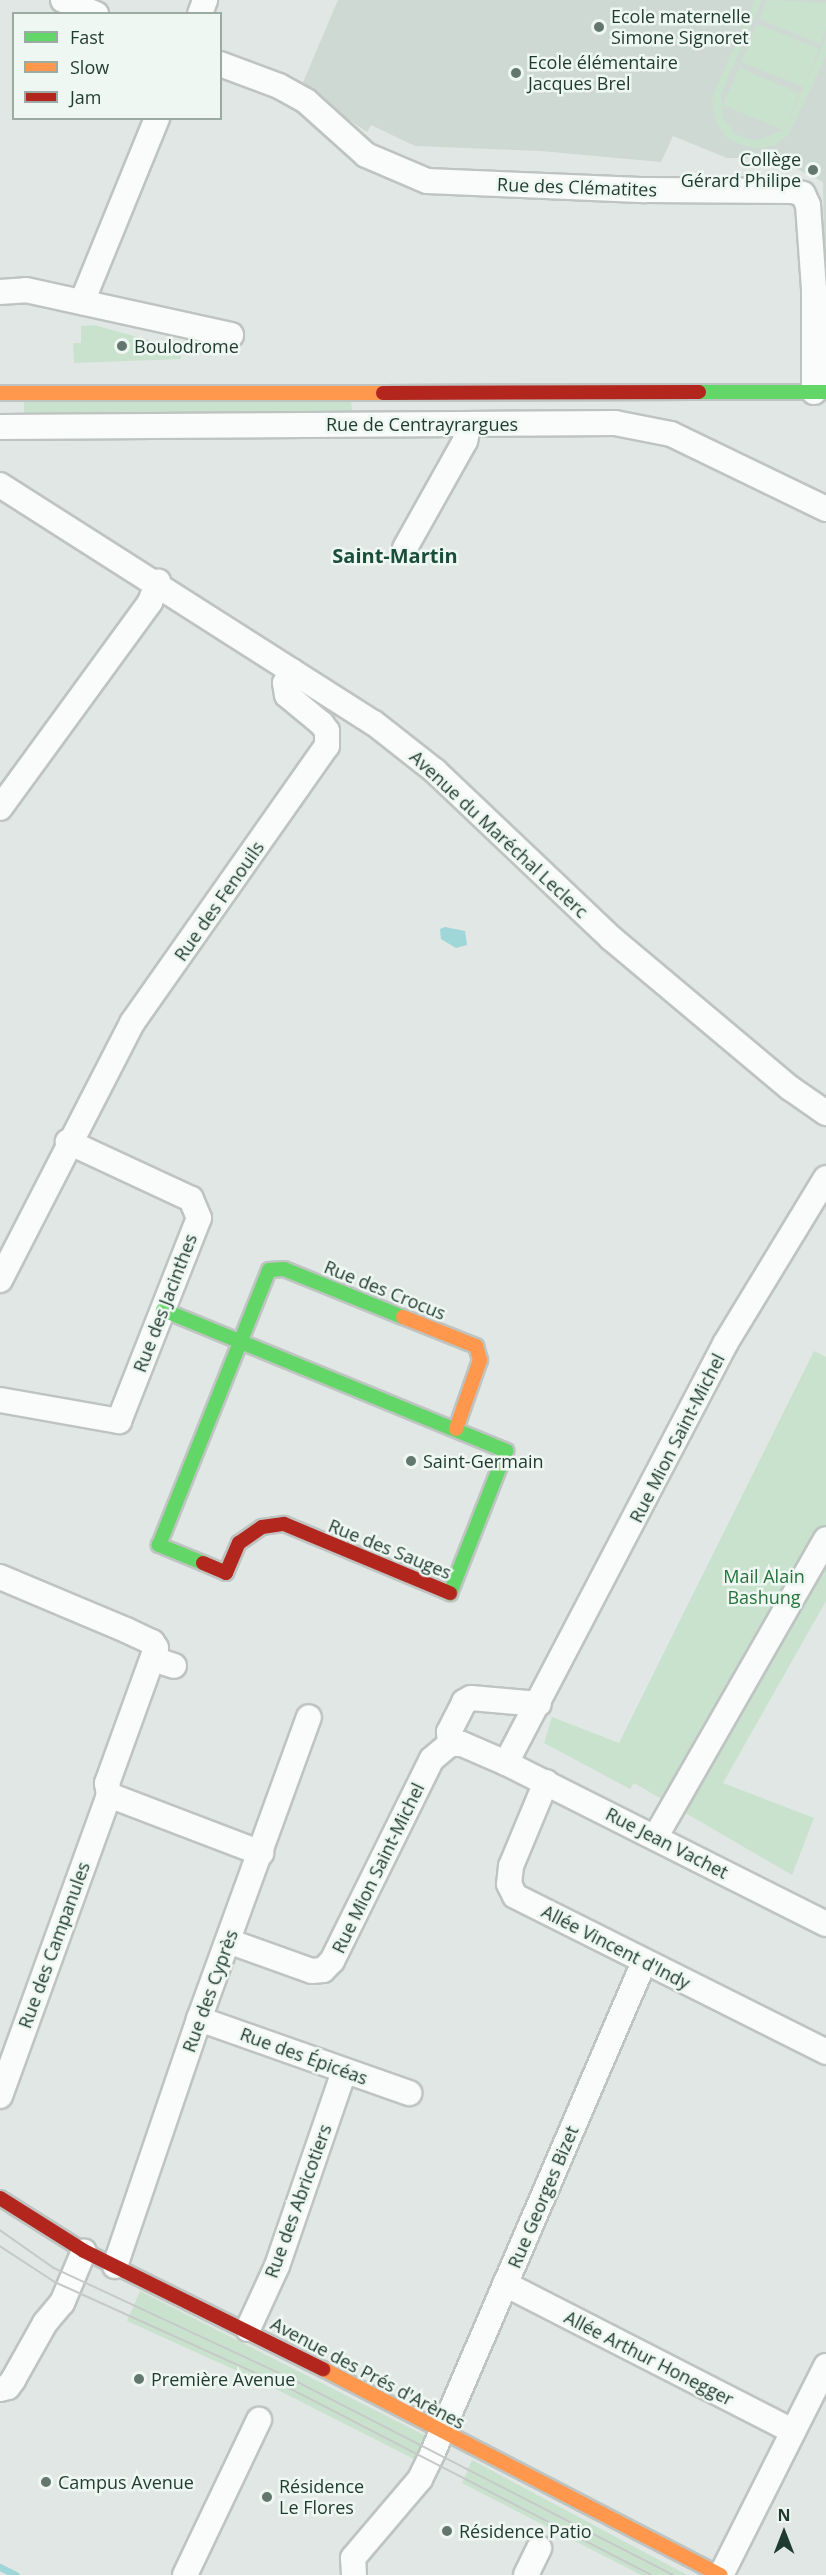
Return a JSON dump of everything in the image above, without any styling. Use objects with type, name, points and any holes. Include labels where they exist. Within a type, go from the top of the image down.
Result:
[{"type":"street","points":[[63,0],[91,12]]},
{"type":"street","name":"Rue des Clématites","points":[[222,64],[279,86],[306,101],[366,155],[427,181],[646,190],[793,191],[803,194],[808,204],[820,392]]},
{"type":"street","points":[[82,302],[157,120]]},
{"type":"street","points":[[0,276],[26,290],[231,335]]},
{"type":"street","points":[[0,292],[26,290]]},
{"type":"street","points":[[0,393],[820,392]]},
{"type":"street","points":[[405,548],[465,441],[470,424]]},
{"type":"street","name":"Rue de Centrayrargues","points":[[0,427],[470,424],[638,426],[719,454],[826,509]]},
{"type":"street","name":"Avenue du Maréchal Leclerc","points":[[0,485],[158,582],[374,723],[435,771],[611,938],[724,1035],[822,1102]]},
{"type":"street","points":[[0,808],[150,602],[158,582]]},
{"type":"street","name":"Rue des Fenouils","points":[[68,1142],[132,1023],[327,746],[327,731],[322,724],[287,695],[285,683],[292,671]]},
{"type":"street","points":[[0,1280],[68,1142]]},
{"type":"street","name":"Rue des Jacinthes","points":[[0,1400],[119,1421],[199,1218],[196,1204],[68,1142]]},
{"type":"street","name":"Rue Mion Saint-Michel","points":[[506,1763],[539,1704],[725,1344],[826,1178]]},
{"type":"street","name":"Rue des Crocus","points":[[238,1341],[266,1274],[276,1268],[469,1343],[481,1355],[456,1429]]},
{"type":"street","name":"Rue des Sauges","points":[[163,1310],[506,1451],[452,1594],[284,1524],[262,1527],[239,1543],[226,1573],[159,1545],[238,1341]]},
{"type":"street","points":[[656,1836],[826,1539]]},
{"type":"street","name":"Rue des Campanules","points":[[0,1577],[152,1642],[164,1662],[107,1783],[109,1795],[0,2096]]},
{"type":"street","points":[[506,1763],[462,1744],[450,1744],[449,1732],[464,1702],[471,1698],[539,1704]]},
{"type":"street","name":"Rue des Cyprès","points":[[115,2266],[199,2019],[309,1717]]},
{"type":"street","name":"Rue Mion Saint-Michel","points":[[228,1941],[312,1971],[323,1970],[332,1961],[432,1759],[450,1744]]},
{"type":"street","name":"Rue Jean Vachet","points":[[506,1763],[656,1836],[826,1924]]},
{"type":"street","name":"Allée Vincent d'Indy","points":[[546,1782],[511,1866],[509,1884],[515,1896],[826,2052]]},
{"type":"street","points":[[109,1795],[261,1853]]},
{"type":"street","name":"Rue Georges Bizet","points":[[354,2575],[353,2558],[420,2479],[442,2433],[645,1962]]},
{"type":"street","name":"Rue des Épicéas","points":[[199,2019],[409,2093]]},
{"type":"street","name":"Rue des Abricotiers","points":[[248,2329],[277,2266],[344,2071]]},
{"type":"street","name":"Avenue des Prés d'Arènes","points":[[0,2198],[84,2251],[248,2329],[442,2433],[721,2575]]},
{"type":"street","points":[[7,2384],[45,2323],[62,2303],[84,2251]]},
{"type":"street","name":"Allée Arthur Honegger","points":[[505,2284],[792,2431]]},
{"type":"street","points":[[721,2575],[826,2366]]},
{"type":"street","points":[[185,2575],[259,2420]]},
{"type":"street","points":[[526,2575],[539,2548]]},
{"type":"shaded area","name":"Ecole élémentaire Jacques Brel","points":[[338,0],[826,0],[826,352],[823,182],[775,158],[727,158],[673,136],[661,162],[541,151],[415,146],[371,125],[367,132],[301,87]]},
{"type":"green space","points":[[755,0],[762,0],[721,94],[723,117],[735,134],[757,141],[783,130],[723,105],[739,68],[799,93],[784,130],[826,39],[826,56],[789,134],[775,145],[762,148],[747,147],[727,138],[717,124],[712,105],[713,95]]},
{"type":"green space","points":[[767,0],[826,3],[826,30],[820,44],[760,19]]},
{"type":"green space","points":[[757,24],[819,49],[804,87],[742,62]]},
{"type":"green space","name":"Boulodrome","points":[[94,325],[181,349],[181,359],[74,363],[73,343],[81,343],[81,326]]},
{"type":"green space","points":[[24,399],[351,399],[352,411],[24,413]]},
{"type":"green space","name":"Mail Alain Bashung","points":[[814,1351],[826,1357],[826,1601],[723,1783],[814,1818],[792,1875],[634,1783],[630,1789],[544,1743],[552,1717],[619,1743]]},
{"type":"green space","points":[[140,2291],[428,2437],[416,2460],[266,2384],[127,2321]]},
{"type":"green space","points":[[472,2460],[687,2575],[641,2575],[462,2483]]},
{"type":"water","points":[[445,927],[465,931],[467,945],[456,948],[441,939],[440,929]]},
{"type":"waterway","points":[[0,2567],[16,2575]]},
{"type":"tram line","points":[[0,2230],[54,2268],[292,2379],[674,2575]]},
{"type":"tram line","points":[[0,2246],[55,2282],[291,2389],[651,2575]]},
{"type":"traffic: fast","points":[[699,392],[826,392]]},
{"type":"traffic: fast","points":[[203,1563],[159,1545],[269,1270],[284,1269],[403,1317]]},
{"type":"traffic: fast","points":[[163,1310],[506,1451],[450,1593]]},
{"type":"traffic: slow","points":[[0,393],[383,393]]},
{"type":"traffic: slow","points":[[403,1317],[476,1346],[480,1360],[456,1429]]},
{"type":"traffic: slow","points":[[323,2369],[721,2575]]},
{"type":"traffic: jam","points":[[383,393],[699,392]]},
{"type":"traffic: jam","points":[[203,1563],[226,1573],[239,1543],[262,1527],[284,1524],[450,1593]]},
{"type":"traffic: jam","points":[[0,2198],[84,2251],[323,2369]]},
{"type":"place","name":"Ecole maternelle Simone Signoret","points":[[599,27]]},
{"type":"place","name":"Ecole élémentaire Jacques Brel","points":[[516,73]]},
{"type":"place","name":"Collège Gérard Philipe","points":[[813,170]]},
{"type":"place","name":"Boulodrome","points":[[122,346]]},
{"type":"place","name":"Saint-Germain","points":[[411,1461]]},
{"type":"place","name":"Première Avenue","points":[[139,2379]]},
{"type":"place","name":"Campus Avenue","points":[[46,2482]]},
{"type":"place","name":"Résidence Le Flores","points":[[267,2497]]},
{"type":"place","name":"Résidence Patio","points":[[447,2531]]},
{"type":"district","name":"Saint-Martin","points":[[395,555]]}]
